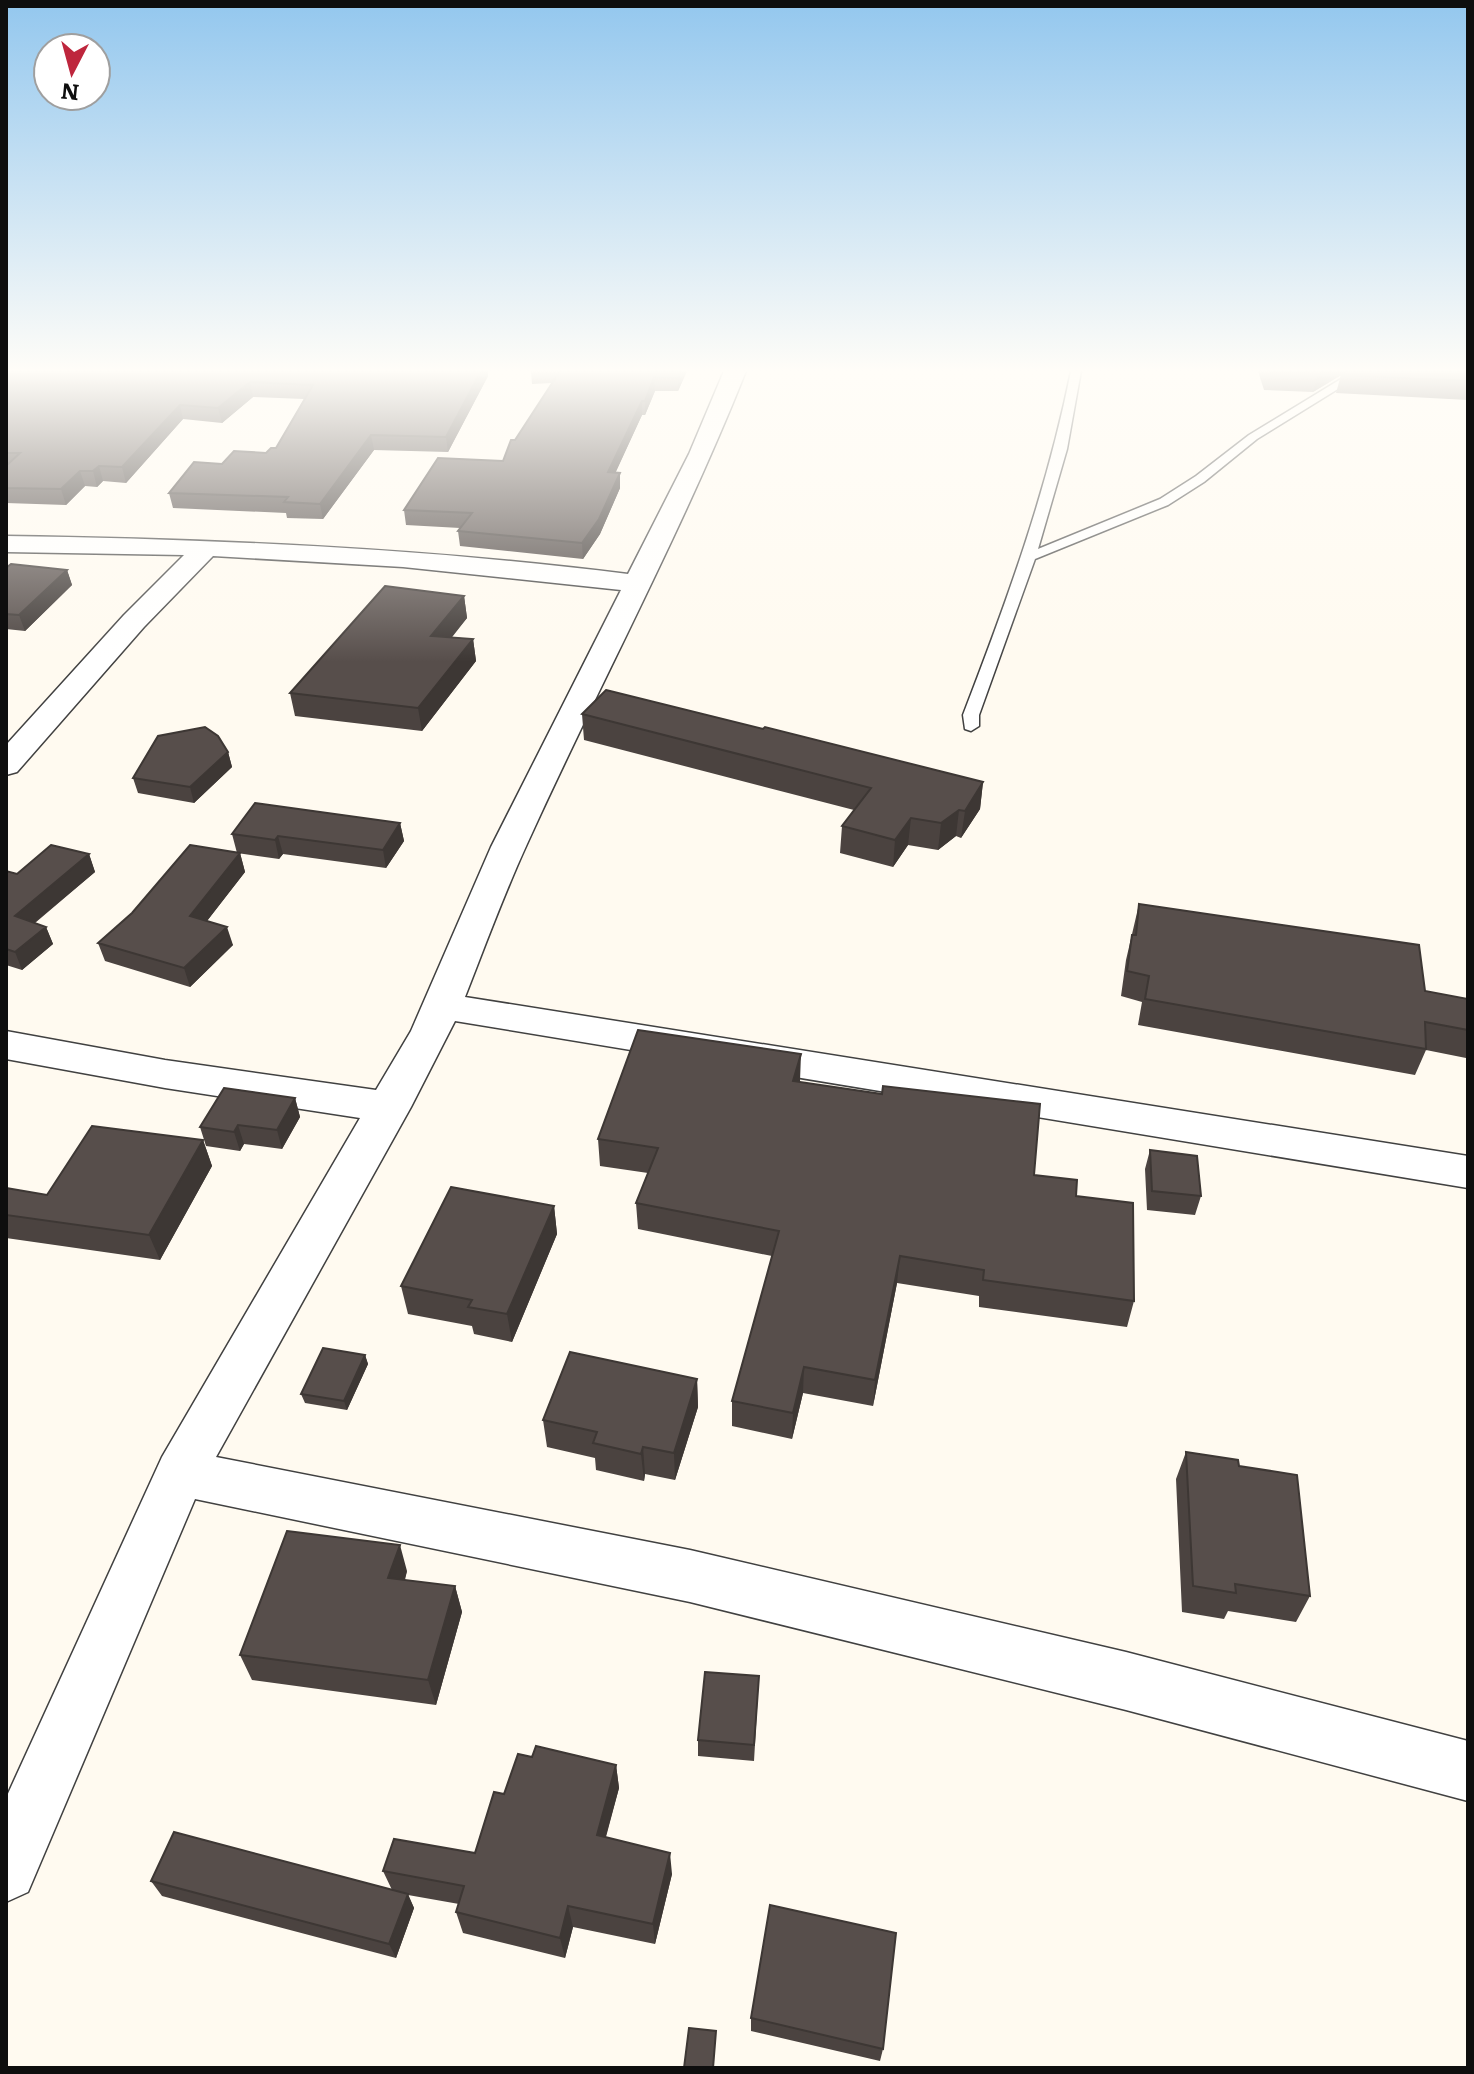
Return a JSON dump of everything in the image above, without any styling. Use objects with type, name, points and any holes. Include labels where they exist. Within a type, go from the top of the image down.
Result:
[{"type":"street","points":[[6,1870],[180,1473],[390,1107],[442,1006],[508,847],[694,468]]},
{"type":"street","points":[[6,544],[309,553],[524,567],[639,584]]},
{"type":"street","points":[[6,765],[124,632],[204,550]]},
{"type":"street","points":[[442,1006],[1468,1172]]},
{"type":"street","points":[[6,1045],[165,1074],[390,1107]]},
{"type":"street","points":[[180,1473],[690,1576],[1126,1681],[1468,1771]]},
{"type":"lane","points":[[971,726],[971,715],[1055,468]]},
{"type":"lane","points":[[1027,557],[1164,502],[1214,468]]},
{"type":"building","points":[[6,468],[97,468],[93,471],[80,471],[61,489],[6,488]]},
{"type":"building","points":[[189,468],[347,468],[320,504],[284,502],[288,497],[169,493]]},
{"type":"building","points":[[432,468],[610,468],[608,472],[620,473],[599,519],[582,543],[458,531],[472,513],[404,510]]},
{"type":"building","points":[[11,564],[67,570],[19,615],[6,614],[6,568]]},
{"type":"building","points":[[385,586],[464,596],[431,636],[473,639],[418,708],[290,693]]},
{"type":"building","points":[[606,690],[983,782],[965,811],[959,810],[941,823],[911,818],[895,840],[842,826],[871,788],[582,714]]},
{"type":"building","points":[[205,727],[218,736],[228,752],[190,787],[133,778],[158,736]]},
{"type":"building","points":[[255,803],[400,823],[383,850],[278,836],[275,840],[232,834]]},
{"type":"building","points":[[51,845],[89,854],[15,916],[46,927],[15,952],[6,949],[6,871],[17,874]]},
{"type":"building","points":[[190,845],[240,853],[190,916],[227,927],[184,968],[98,943],[132,913]]},
{"type":"building","points":[[1139,904],[1419,945],[1425,991],[1468,999],[1468,1030],[1425,1022],[1426,1049],[1145,999],[1149,976],[1127,971],[1132,935],[1136,935]]},
{"type":"building","points":[[638,1030],[801,1054],[793,1081],[882,1094],[883,1086],[1040,1104],[1034,1175],[1077,1180],[1076,1196],[1133,1203],[1134,1301],[983,1280],[984,1270],[900,1256],[875,1380],[804,1367],[793,1413],[732,1401],[779,1231],[636,1203],[658,1148],[598,1139]]},
{"type":"building","points":[[224,1088],[295,1098],[277,1130],[238,1125],[234,1132],[200,1127]]},
{"type":"building","points":[[92,1126],[203,1140],[149,1235],[6,1215],[6,1188],[47,1195]]},
{"type":"building","points":[[1150,1150],[1197,1156],[1201,1196],[1152,1191]]},
{"type":"building","points":[[451,1187],[554,1206],[507,1314],[468,1307],[472,1300],[401,1286]]},
{"type":"building","points":[[323,1348],[365,1355],[344,1401],[301,1394]]},
{"type":"building","points":[[570,1352],[697,1379],[674,1453],[643,1447],[641,1454],[593,1443],[597,1432],[543,1420]]},
{"type":"building","points":[[1186,1452],[1238,1460],[1239,1466],[1297,1475],[1310,1596],[1235,1584],[1236,1593],[1193,1586]]},
{"type":"building","points":[[287,1531],[400,1545],[388,1578],[455,1586],[428,1680],[240,1655]]},
{"type":"building","points":[[705,1672],[759,1676],[754,1745],[698,1740]]},
{"type":"building","points":[[536,1746],[616,1765],[597,1835],[670,1853],[653,1924],[568,1906],[560,1938],[456,1912],[464,1886],[383,1871],[394,1839],[475,1853],[494,1792],[504,1794],[518,1754],[532,1757]]},
{"type":"building","points":[[174,1832],[408,1894],[389,1944],[151,1881]]},
{"type":"building","points":[[770,1905],[896,1933],[883,2049],[751,2018]]},
{"type":"building","points":[[689,2028],[716,2031],[713,2068],[684,2068]]}]
